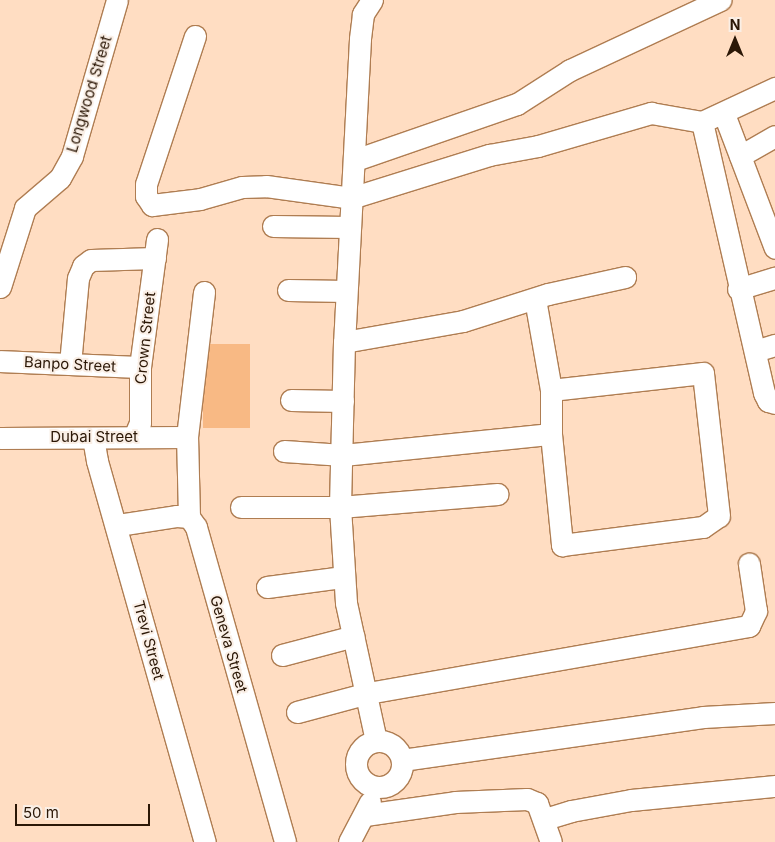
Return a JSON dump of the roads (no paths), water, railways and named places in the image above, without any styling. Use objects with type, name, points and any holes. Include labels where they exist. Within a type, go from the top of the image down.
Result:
[{"type":"street","name":"Longwood Street","points":[[0,287],[25,208],[60,178],[72,156],[117,0]]},
{"type":"street","points":[[372,0],[363,14],[360,39],[355,160],[346,291],[343,455],[340,507],[343,577],[376,741]]},
{"type":"street","points":[[355,160],[517,104],[570,70],[720,0]]},
{"type":"street","points":[[195,36],[146,184],[146,196],[152,205],[167,205],[250,186],[276,187],[351,198],[490,155],[538,146],[651,113],[702,122],[773,95]]},
{"type":"street","points":[[724,114],[775,248]]},
{"type":"street","points":[[702,122],[738,289],[765,348],[764,393],[768,401],[775,403]]},
{"type":"street","points":[[740,156],[775,136]]},
{"type":"street","points":[[274,226],[349,227]]},
{"type":"street","name":"Crown Street","points":[[70,364],[78,278],[83,266],[91,260],[156,249],[140,368],[140,423],[134,437]]},
{"type":"street","points":[[344,342],[463,321],[535,299],[625,277]]},
{"type":"street","points":[[738,289],[775,278]]},
{"type":"street","points":[[288,290],[346,291]]},
{"type":"street","points":[[118,525],[177,516],[189,517],[187,437],[204,292]]},
{"type":"street","points":[[535,299],[550,390],[551,434],[562,545],[703,527],[719,516],[703,373],[550,390]]},
{"type":"street","name":"Banpo Street","points":[[0,361],[140,368]]},
{"type":"street","points":[[291,400],[343,401]]},
{"type":"street","points":[[284,452],[343,455],[551,434]]},
{"type":"street","name":"Dubai Street","points":[[0,438],[187,437]]},
{"type":"street","name":"Trevi Street","points":[[93,438],[97,461],[118,525],[205,842]]},
{"type":"street","points":[[241,507],[340,507],[496,494]]},
{"type":"street","name":"Geneva Street","points":[[189,517],[196,527],[285,842]]},
{"type":"street","points":[[297,712],[368,694],[749,626],[756,611],[749,564]]},
{"type":"street","points":[[267,587],[343,577]]},
{"type":"street","points":[[282,655],[354,636]]},
{"type":"street","points":[[402,760],[703,717],[775,713]]},
{"type":"street","points":[[376,741],[388,742],[397,749],[402,760],[400,774],[391,785],[376,787],[364,782],[356,771],[356,758],[364,746],[376,741]]},
{"type":"street","points":[[545,819],[571,811],[631,800],[775,786]]},
{"type":"street","points":[[350,842],[365,815],[376,787]]},
{"type":"street","points":[[365,815],[455,802],[527,799],[537,803],[545,819],[551,842]]}]
